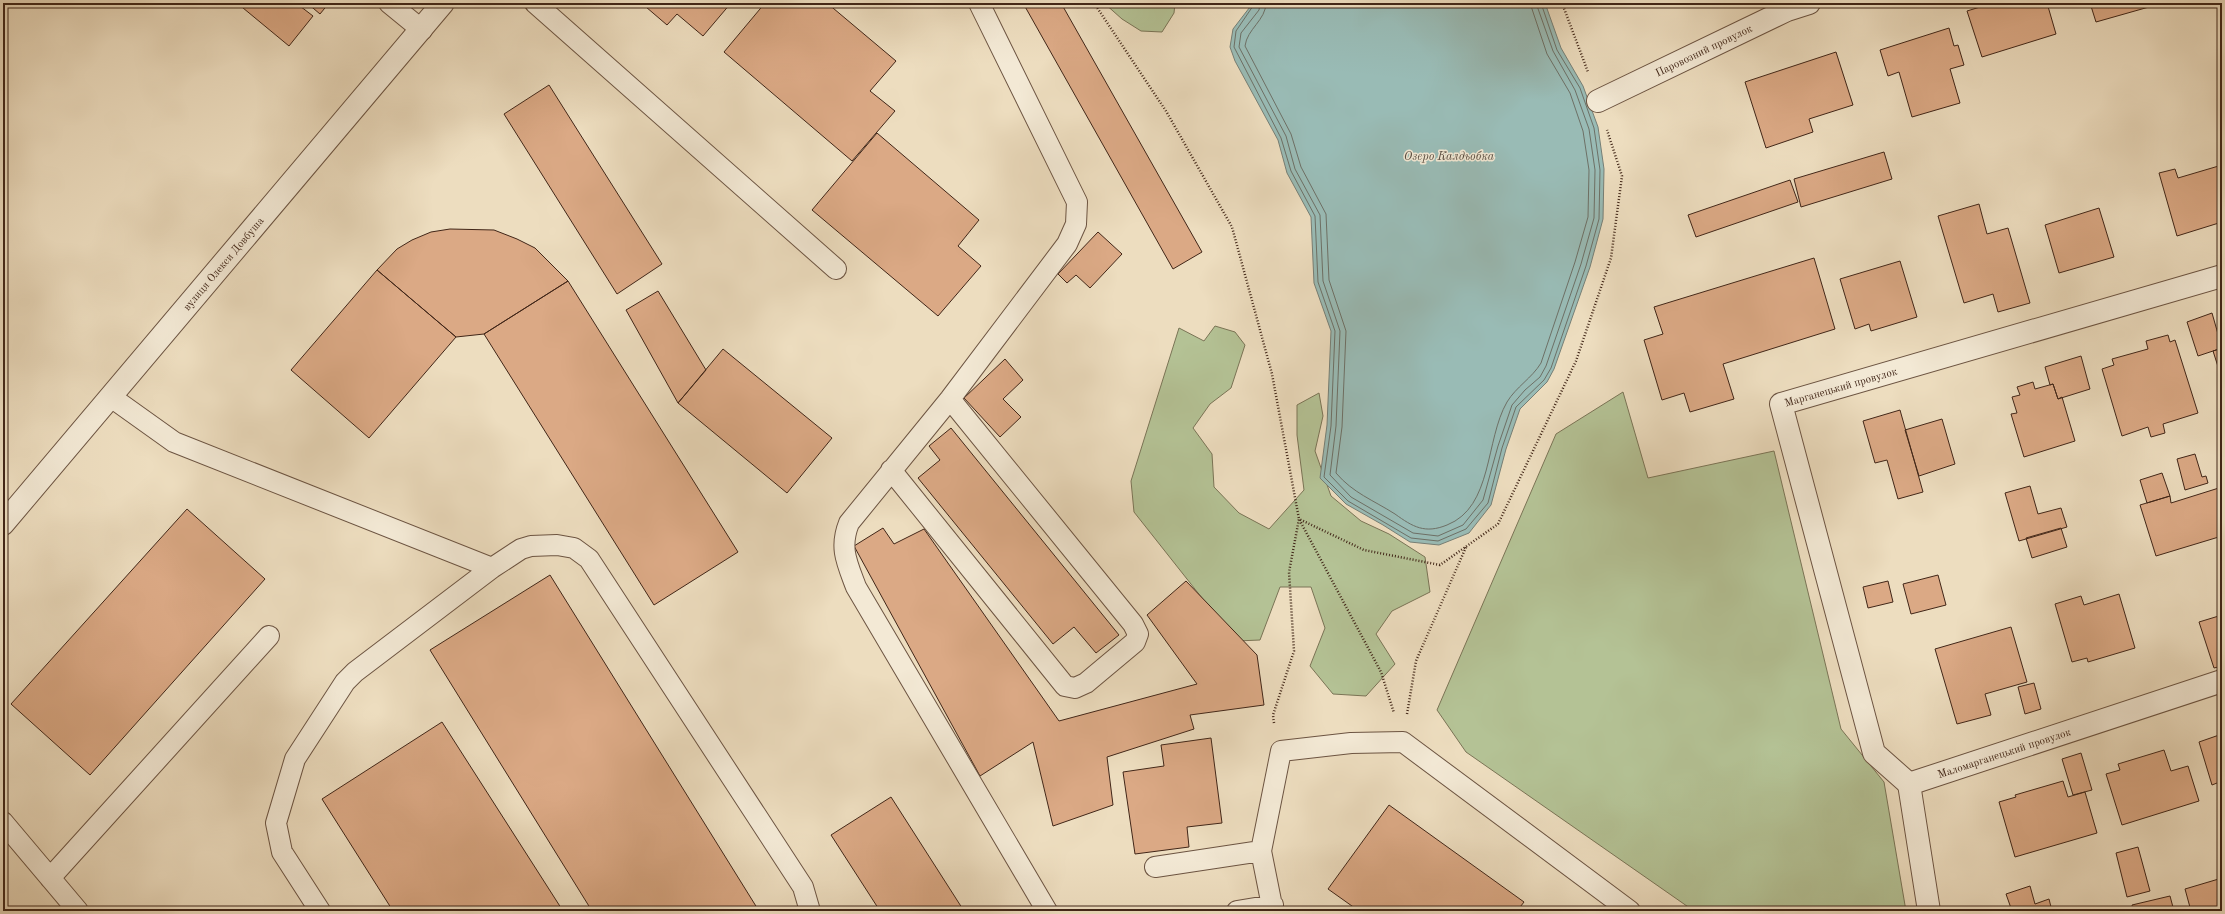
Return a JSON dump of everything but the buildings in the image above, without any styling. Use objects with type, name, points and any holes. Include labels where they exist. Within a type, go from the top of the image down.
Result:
[{"type":"street","name":"вулиця Олекси Довбуша","points":[[3,524],[422,30],[443,3]]},
{"type":"street","name":"Паровозний провулок","points":[[1598,101],[1787,10],[1810,3]]},
{"type":"street","name":"Марганецький провулок","points":[[1909,784],[1874,753],[1781,404],[2222,276]]},
{"type":"street","name":"Маломарганецький провулок","points":[[1909,784],[2222,681]]},
{"type":"street","points":[[1909,784],[1929,911]]},
{"type":"lane","points":[[389,3],[422,30]]},
{"type":"lane","points":[[535,3],[836,269]]},
{"type":"lane","points":[[979,3],[1077,202],[1076,224],[1067,244],[950,399],[849,523],[843,537],[844,555],[856,587],[1047,911]]},
{"type":"lane","points":[[111,396],[174,442],[492,568]]},
{"type":"lane","points":[[891,470],[1065,686],[1075,688],[1086,682],[1135,642],[1138,634],[1133,624],[950,399]]},
{"type":"lane","points":[[320,911],[282,852],[278,839],[276,823],[294,759],[345,682],[355,672],[492,568],[521,549],[532,546],[557,545],[574,548],[589,559],[803,887],[810,911]]},
{"type":"lane","points":[[50,878],[270,636]]},
{"type":"lane","points":[[1238,911],[1273,908],[1262,851],[1281,751],[1351,743],[1403,742],[1630,911]]},
{"type":"lane","points":[[3,822],[78,911]]},
{"type":"lane","points":[[1155,868],[1262,851]]},
{"type":"path","points":[[1094,3],[1166,111],[1232,227],[1272,374],[1299,519],[1381,672],[1403,742]]},
{"type":"path","points":[[1299,519],[1364,550],[1440,565],[1498,524],[1576,361],[1611,258],[1622,176],[1598,101],[1562,3]]},
{"type":"path","points":[[1281,751],[1272,715],[1294,651],[1289,572],[1299,519]]},
{"type":"path","points":[[1403,742],[1416,661],[1467,546]]},
{"type":"green space","points":[[1104,3],[1175,3],[1174,13],[1162,32],[1141,31],[1122,19]]},
{"type":"green space","points":[[1215,326],[1235,332],[1245,345],[1231,388],[1210,404],[1193,428],[1212,454],[1214,487],[1239,513],[1269,529],[1304,490],[1297,435],[1297,405],[1319,393],[1323,416],[1315,451],[1331,496],[1361,521],[1389,534],[1425,557],[1430,592],[1392,611],[1376,634],[1395,664],[1366,696],[1333,694],[1310,666],[1325,628],[1311,587],[1280,587],[1260,640],[1236,641],[1134,512],[1131,481],[1179,328],[1204,341]]},
{"type":"green space","points":[[1623,392],[1648,478],[1774,451],[1841,729],[1884,782],[1906,911],[1694,911],[1466,752],[1437,710],[1556,434]]},
{"type":"water","name":"Озеро Калдьобка","points":[[1253,3],[1545,3],[1561,48],[1583,86],[1598,127],[1604,169],[1603,219],[1590,267],[1554,369],[1547,382],[1520,409],[1506,449],[1491,505],[1469,533],[1439,545],[1410,542],[1346,504],[1320,478],[1327,425],[1331,331],[1314,283],[1311,217],[1287,173],[1278,140],[1235,61],[1230,47],[1233,29]]}]
